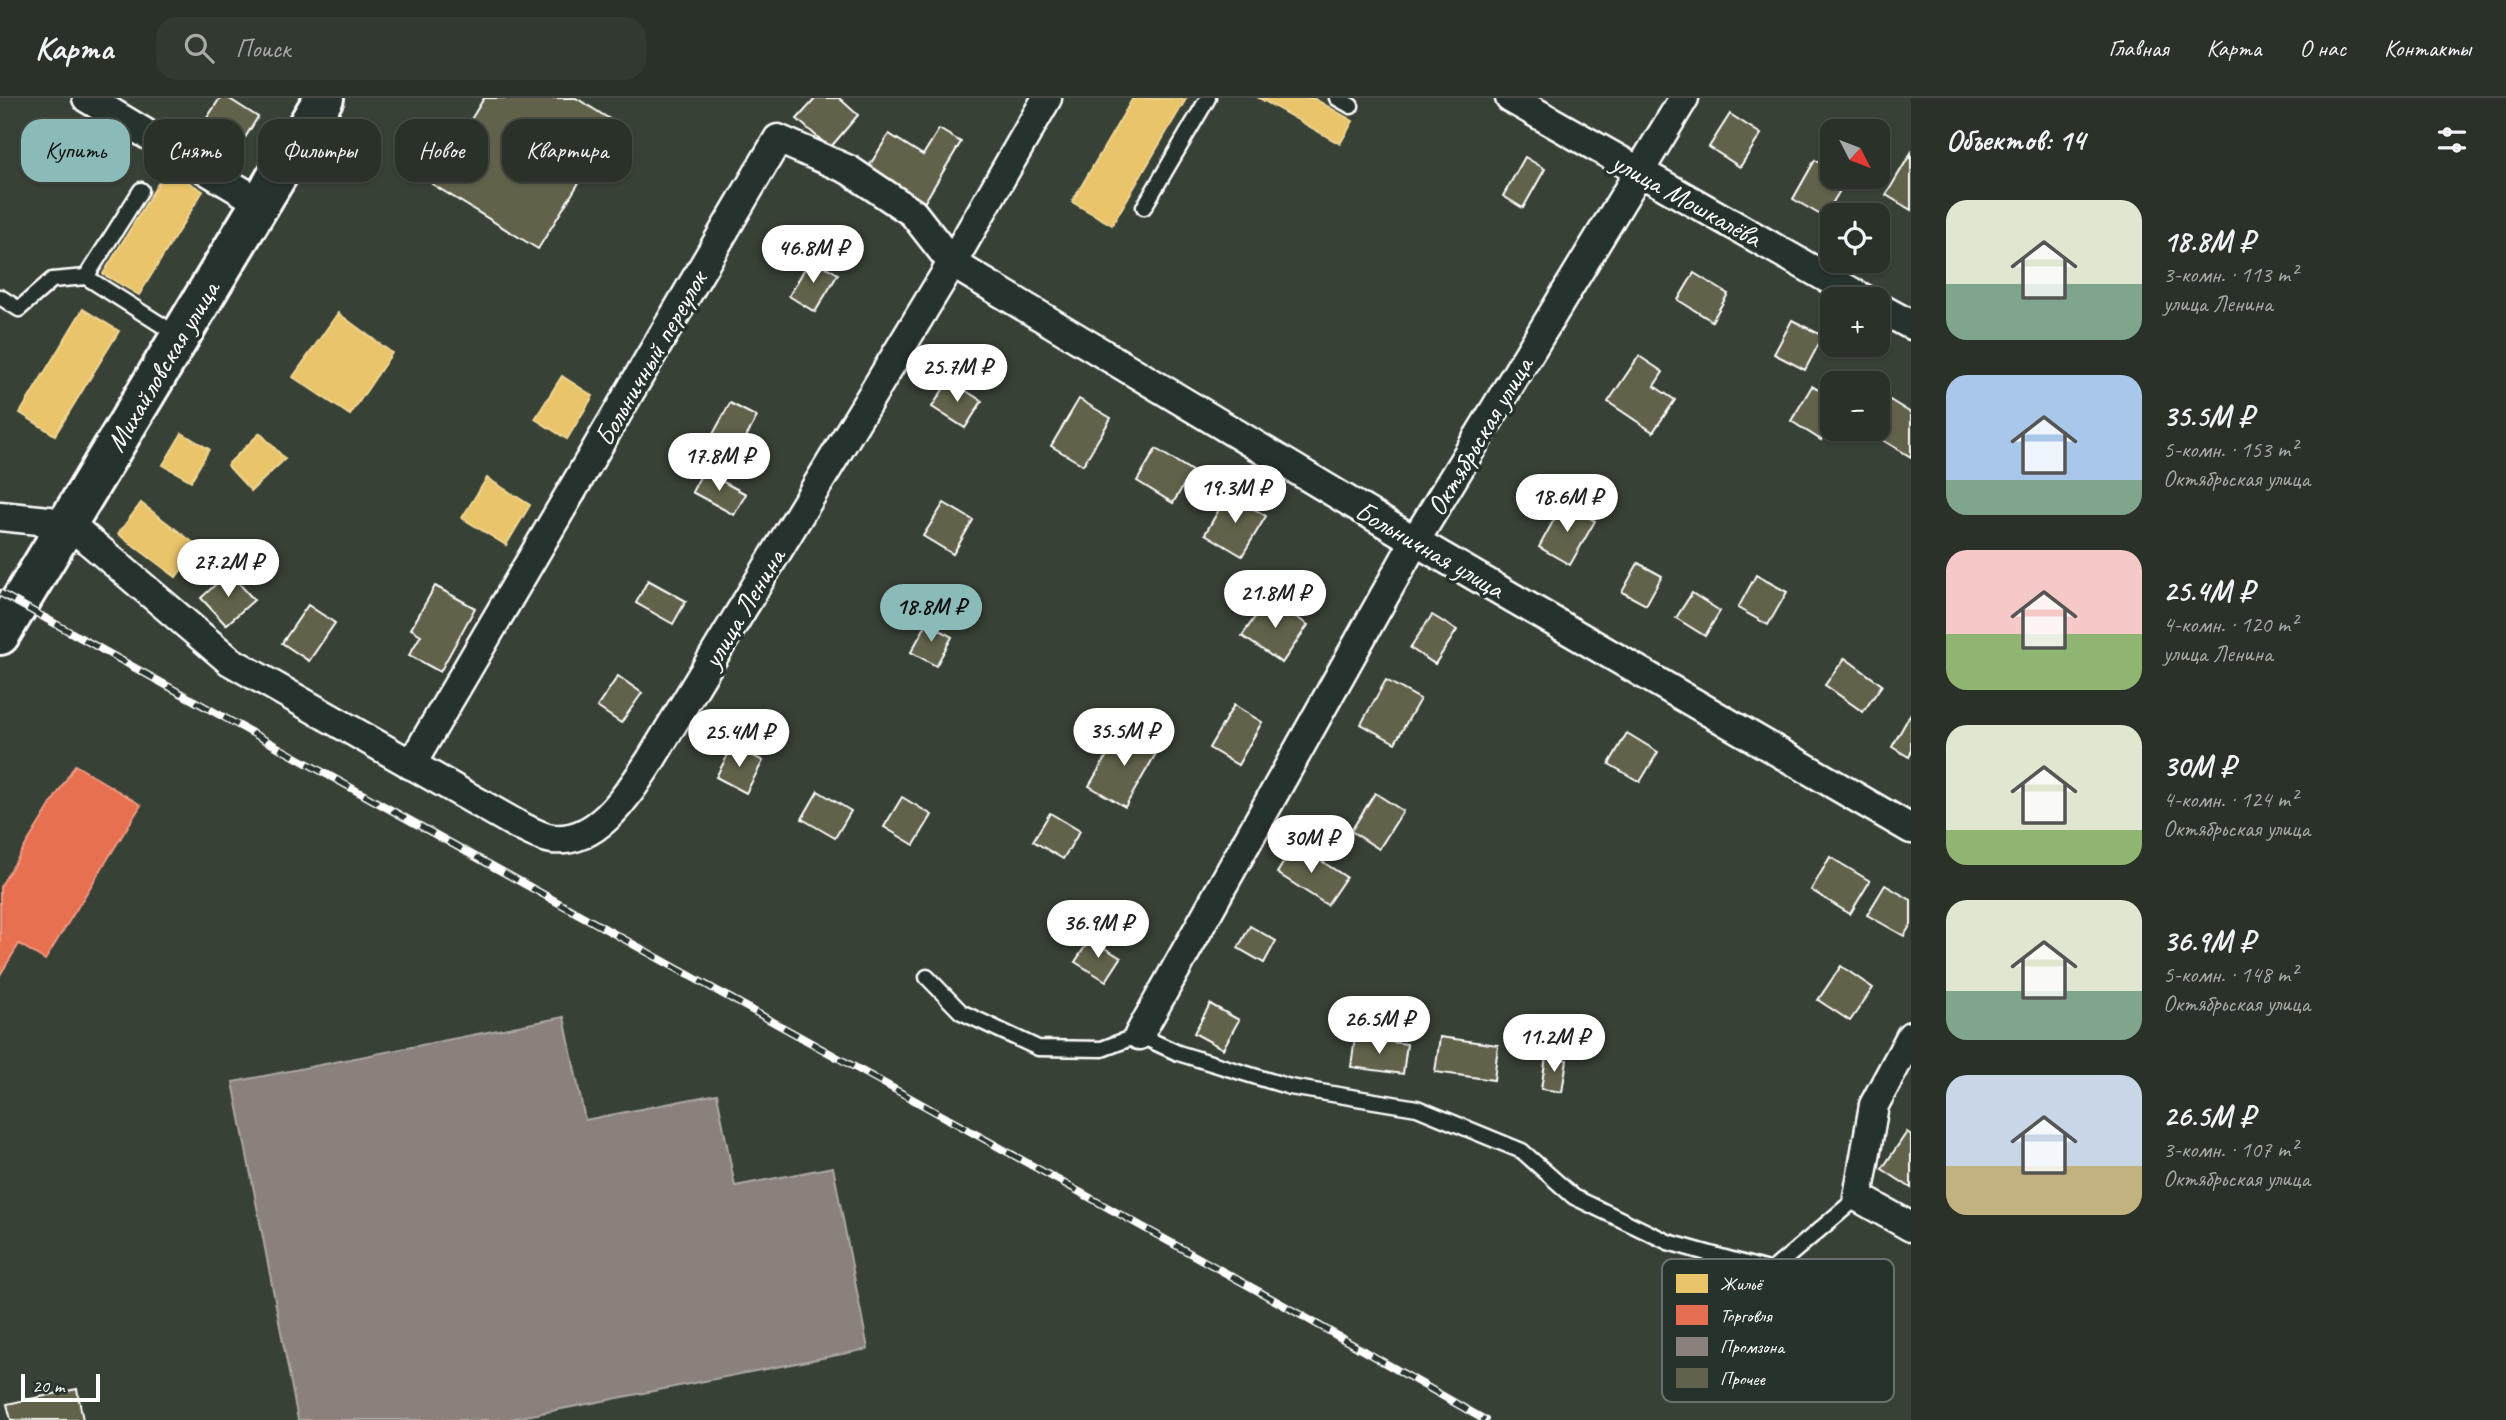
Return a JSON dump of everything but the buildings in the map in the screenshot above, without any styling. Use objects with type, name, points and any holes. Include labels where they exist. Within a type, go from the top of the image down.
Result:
[{"type":"main road","name":"Михайловская улица","points":[[0,635],[324,98]]},
{"type":"street","points":[[87,98],[261,202]]},
{"type":"street","name":"улица Ленина","points":[[68,523],[230,662],[516,824],[551,839],[579,835],[606,819],[650,761],[952,263],[1047,98]]},
{"type":"street","name":"улица Мошкалёва","points":[[1510,98],[1843,287]]},
{"type":"street","name":"Октябрьская улица","points":[[1139,1035],[1415,541],[1684,98]]},
{"type":"street","name":"Больничный переулок","points":[[411,765],[778,139],[849,170],[913,213],[952,263]]},
{"type":"street","name":"Больничная улица","points":[[952,263],[1415,541],[1911,829]]},
{"type":"street","points":[[1890,314],[1911,326]]},
{"type":"street","points":[[0,516],[68,523]]},
{"type":"street","points":[[1911,1036],[1874,1105],[1858,1197],[1911,1227]]},
{"type":"lane","points":[[1144,207],[1208,98]]},
{"type":"lane","points":[[86,277],[141,190]]},
{"type":"lane","points":[[0,298],[19,309],[52,280],[86,277],[180,337]]},
{"type":"lane","points":[[927,977],[961,1012],[1038,1048],[1102,1049],[1139,1035],[1178,1054],[1290,1087],[1417,1108],[1522,1151],[1574,1197],[1656,1236],[1732,1259]]},
{"type":"lane","points":[[1785,1259],[1858,1197]]},
{"type":"railway","points":[[0,593],[1278,1302],[1485,1420]]}]
